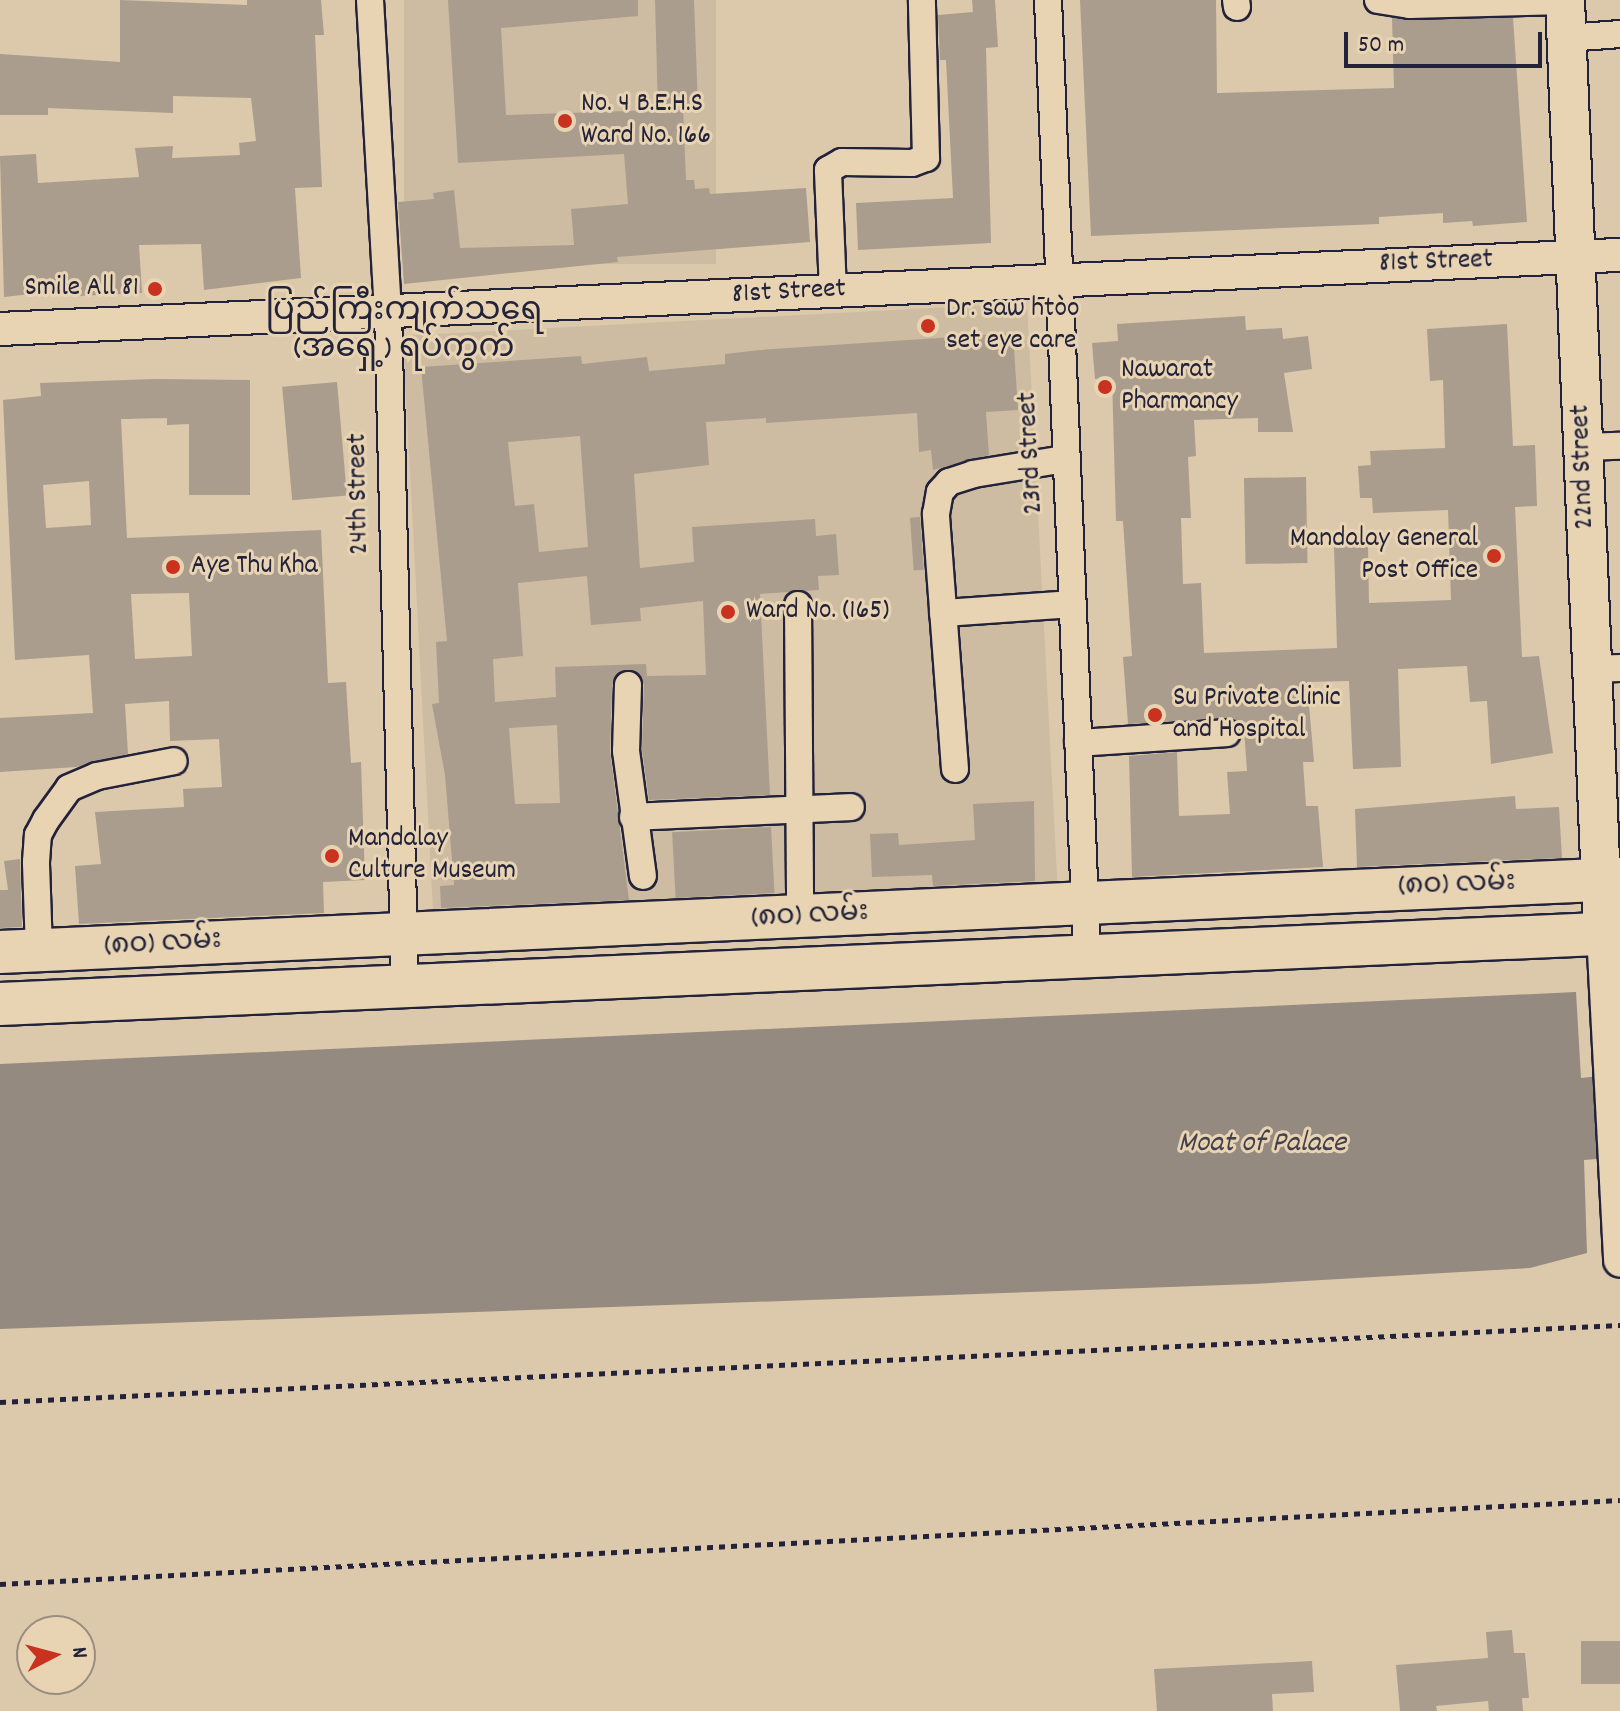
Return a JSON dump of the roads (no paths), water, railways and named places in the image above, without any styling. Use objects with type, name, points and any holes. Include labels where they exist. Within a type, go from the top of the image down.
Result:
[{"type":"main road","name":"22nd Street","points":[[1565,0],[1578,257],[1602,446],[1612,933]]},
{"type":"main road","name":"(၈၀) လမ်း","points":[[19,951],[1611,880]]},
{"type":"main road","name":"(၈၀) လမ်း","points":[[0,1004],[1612,933]]},
{"type":"street","name":"24th Street","points":[[370,0],[388,311],[405,986]]},
{"type":"street","points":[[833,291],[828,170],[842,162],[912,163],[926,158],[922,0]]},
{"type":"street","name":"23rd Street","points":[[1048,0],[1056,278],[1087,956]]},
{"type":"street","points":[[1378,0],[1410,5],[1565,0]]},
{"type":"street","points":[[1567,38],[1620,34]]},
{"type":"street","name":"81st Street","points":[[0,329],[1056,278],[1620,255]]},
{"type":"street","points":[[955,769],[936,514],[940,492],[949,482],[973,474],[1065,459]]},
{"type":"street","points":[[943,613],[1071,604]]},
{"type":"street","points":[[798,605],[800,918]]},
{"type":"street","points":[[628,685],[626,751],[643,876]]},
{"type":"street","points":[[1078,743],[1227,733]]},
{"type":"street","points":[[19,951],[38,835],[69,788],[97,776],[174,761]]},
{"type":"street","points":[[633,817],[851,807]]},
{"type":"street","points":[[1612,933],[1610,1067],[1620,1261]]},
{"type":"water","name":"Moat of Palace","points":[[1576,992],[1581,1078],[1600,1076],[1620,1157],[1584,1160],[1587,1253],[1530,1268],[1253,1284],[0,1329],[0,1064]]},
{"type":"place","name":"No. 4 B.E.H.S Ward No. 166","points":[[565,121]]},
{"type":"place","name":"Smile All 81","points":[[155,289]]},
{"type":"place","name":"Dr. saw htòo set eye care","points":[[928,326]]},
{"type":"place","name":"Nawarat Pharmancy","points":[[1105,387]]},
{"type":"place","name":"Mandalay General Post Office","points":[[1494,556]]},
{"type":"place","name":"Aye Thu Kha","points":[[173,567]]},
{"type":"place","name":"Ward No. (165)","points":[[728,612]]},
{"type":"place","name":"Su Private Clinic and Hospital","points":[[1155,715]]},
{"type":"place","name":"Mandalay Culture Museum","points":[[332,856]]},
{"type":"district","name":"ပြည်ကြီးကျက်သရေ (အရှေ့) ရပ်ကွက်","points":[[404,332]]}]
